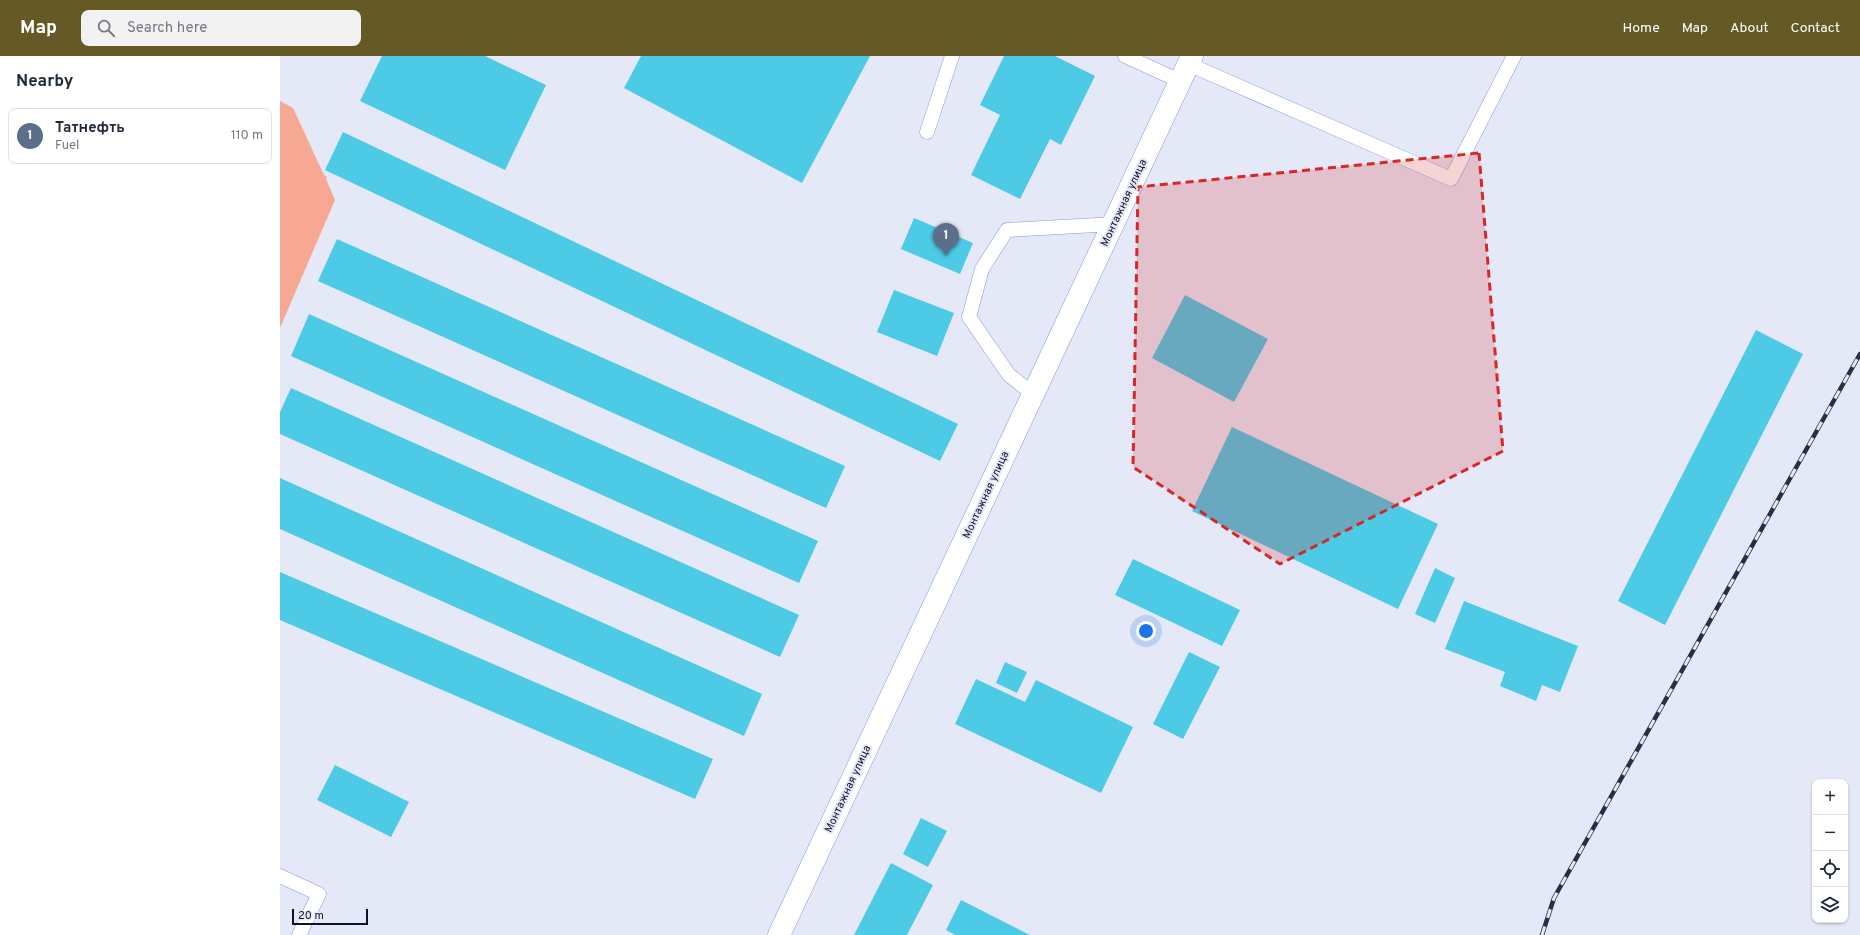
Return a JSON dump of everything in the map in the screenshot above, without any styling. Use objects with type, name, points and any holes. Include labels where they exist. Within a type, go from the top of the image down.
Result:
[{"type":"street","name":"Монтажная улица","points":[[779,935],[1187,67]]},
{"type":"lane","points":[[927,132],[952,56]]},
{"type":"lane","points":[[1125,56],[1187,67],[1451,179],[1514,56]]},
{"type":"lane","points":[[1034,394],[1009,375],[969,317],[982,269],[1007,230],[1114,224]]},
{"type":"lane","points":[[280,876],[319,894],[299,935]]},
{"type":"highlighted area","points":[[1479,153],[1503,451],[1280,564],[1133,467],[1138,187]]},
{"type":"shaded area","points":[[280,101],[293,108],[324,175],[327,177],[326,179],[335,200],[280,328]]},
{"type":"building","points":[[382,56],[485,56],[546,85],[505,170],[360,101]]},
{"type":"building","points":[[641,56],[870,56],[802,183],[624,88]]},
{"type":"building","points":[[1004,56],[1055,56],[1095,76],[1061,145],[1050,139],[1020,199],[971,175],[1000,115],[980,105]]},
{"type":"building","points":[[343,132],[958,424],[940,461],[325,170]]},
{"type":"building","points":[[914,218],[973,243],[960,274],[901,249]]},
{"type":"building","points":[[337,239],[845,466],[826,508],[318,281]]},
{"type":"building","points":[[894,290],[954,313],[937,356],[877,332]]},
{"type":"building","points":[[1185,295],[1268,339],[1234,402],[1152,358]]},
{"type":"building","points":[[309,314],[818,541],[799,583],[291,356]]},
{"type":"building","points":[[1756,330],[1803,354],[1665,625],[1618,601]]},
{"type":"building","points":[[291,388],[799,615],[780,657],[280,434],[280,412]]},
{"type":"building","points":[[1232,427],[1438,524],[1398,609],[1192,511]]},
{"type":"building","points":[[280,478],[762,694],[744,736],[280,529]]},
{"type":"building","points":[[1133,559],[1240,610],[1222,646],[1115,595]]},
{"type":"building","points":[[1435,568],[1455,578],[1435,623],[1415,614]]},
{"type":"building","points":[[280,572],[713,759],[695,799],[280,620]]},
{"type":"building","points":[[1464,601],[1578,646],[1560,692],[1542,685],[1536,701],[1500,686],[1505,672],[1445,649]]},
{"type":"building","points":[[1189,652],[1220,667],[1183,739],[1153,724]]},
{"type":"building","points":[[1005,662],[1027,672],[1017,693],[996,683]]},
{"type":"building","points":[[976,679],[1025,702],[1036,680],[1133,727],[1101,793],[955,724]]},
{"type":"building","points":[[335,765],[409,802],[391,837],[317,800]]},
{"type":"building","points":[[921,818],[947,831],[928,867],[903,854]]},
{"type":"building","points":[[891,863],[933,885],[907,935],[854,935]]},
{"type":"building","points":[[961,900],[1030,935],[955,935],[946,930]]},
{"type":"railway","points":[[1542,935],[1554,898],[1860,354]]},
{"type":"place","name":"Татнефть","points":[[946,256]]}]
